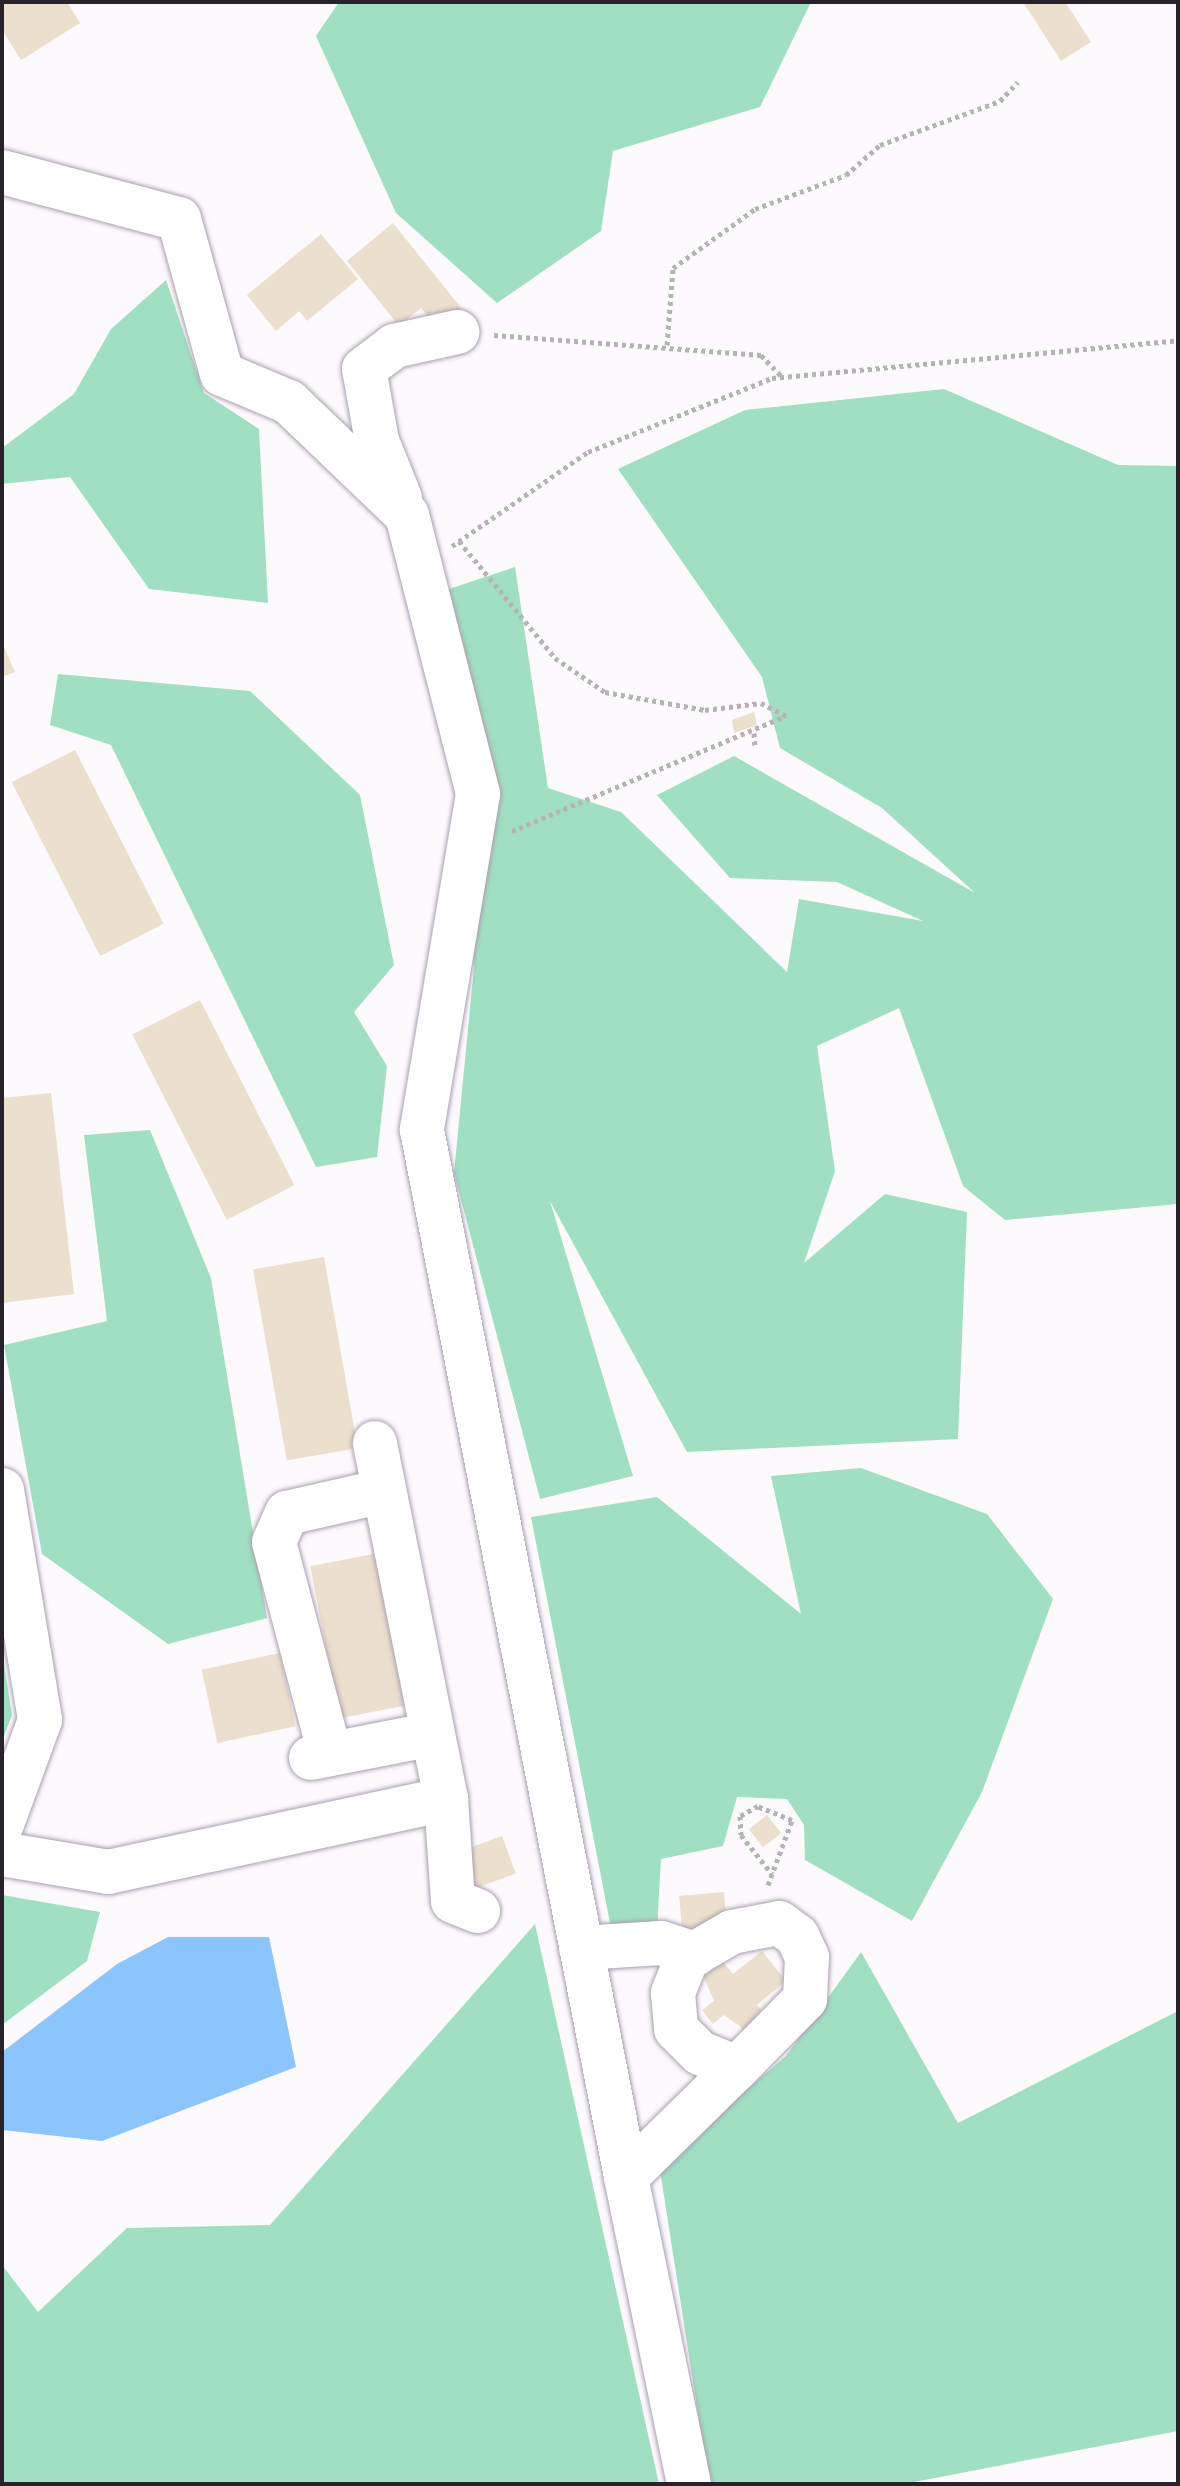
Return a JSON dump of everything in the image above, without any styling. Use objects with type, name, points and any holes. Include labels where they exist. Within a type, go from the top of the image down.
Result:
[{"type":"lane","points":[[2,172],[179,219],[222,374],[289,402],[407,515]]},
{"type":"lane","points":[[457,332],[394,346],[364,369],[377,441],[407,515],[478,794],[422,1130],[626,2177],[689,2484]]},
{"type":"lane","points":[[375,1443],[446,1799],[453,1901],[478,1911]]},
{"type":"lane","points":[[2,1490],[40,1720],[2,1824]]},
{"type":"lane","points":[[384,1491],[287,1513],[274,1542],[321,1756],[433,1734]]},
{"type":"lane","points":[[2,1854],[108,1872],[446,1799]]},
{"type":"lane","points":[[626,2177],[737,2068],[805,1999],[807,1957],[797,1936],[779,1923],[748,1929],[695,1954],[673,1993],[676,2029],[700,2053],[737,2068]]},
{"type":"lane","points":[[581,1948],[661,1943],[695,1954]]},
{"type":"path","points":[[667,345],[673,268],[755,209],[846,175],[880,145],[1000,101],[1018,82]]},
{"type":"path","points":[[457,332],[667,345],[761,355],[782,378]]},
{"type":"path","points":[[420,567],[588,452],[782,378],[1178,340]]},
{"type":"path","points":[[459,541],[555,658],[605,692],[705,710],[761,703],[787,716],[754,733],[632,775],[469,850]]},
{"type":"path","points":[[754,733],[755,746]]},
{"type":"path","points":[[748,1929],[790,1841],[792,1820],[758,1806],[740,1816],[741,1835],[772,1874]]},
{"type":"green space","points":[[339,2],[811,2],[760,107],[613,151],[601,231],[497,303],[396,213],[316,36]]},
{"type":"green space","points":[[166,280],[204,393],[259,429],[268,603],[149,589],[70,477],[2,484],[2,448],[74,394],[111,329]]},
{"type":"green space","points":[[944,389],[1118,465],[1178,466],[1178,1204],[1005,1220],[963,1186],[899,1008],[817,1046],[835,1171],[804,1263],[885,1194],[967,1212],[958,1439],[687,1452],[550,1201],[633,1476],[540,1499],[454,1173],[474,967],[449,589],[515,567],[548,788],[621,812],[787,972],[799,899],[923,921],[837,882],[730,878],[657,795],[734,756],[975,893],[882,808],[780,748],[762,677],[618,469],[745,410]]},
{"type":"green space","points":[[58,674],[250,691],[360,795],[394,965],[354,1012],[387,1066],[377,1157],[316,1167],[111,745],[50,725]]},
{"type":"green space","points":[[150,1130],[211,1278],[267,1618],[168,1644],[42,1554],[4,1345],[107,1321],[84,1135]]},
{"type":"green space","points":[[861,1468],[987,1514],[1053,1599],[982,1792],[912,1921],[805,1860],[804,1825],[787,1799],[737,1797],[723,1846],[661,1859],[657,1931],[612,1933],[531,1517],[657,1497],[801,1614],[771,1476]]},
{"type":"green space","points":[[2,1651],[12,1715],[2,1741]]},
{"type":"green space","points":[[2,1895],[100,1912],[87,1961],[2,2025]]},
{"type":"green space","points":[[535,1924],[659,2484],[2,2484],[2,2265],[38,2312],[127,2228],[270,2225]]},
{"type":"green space","points":[[861,1952],[958,2123],[1178,2011],[1178,2431],[904,2484],[709,2484],[659,2164],[786,2056]]},
{"type":"water","points":[[168,1937],[269,1937],[296,2067],[102,2141],[2,2130],[2,2052],[117,1964]]},
{"type":"building","points":[[2,2],[67,2],[80,23],[21,60],[2,30]]},
{"type":"building","points":[[1023,2],[1065,2],[1091,42],[1061,61]]},
{"type":"building","points":[[393,223],[462,309],[437,329],[421,308],[399,326],[347,261]]},
{"type":"building","points":[[321,234],[358,279],[307,321],[299,311],[276,331],[247,295]]},
{"type":"building","points":[[2,642],[15,672],[2,677]]},
{"type":"building","points":[[754,712],[757,725],[734,733],[732,720]]},
{"type":"building","points":[[75,750],[164,924],[100,956],[12,782]]},
{"type":"building","points":[[200,1000],[294,1185],[227,1220],[132,1035]]},
{"type":"building","points":[[51,1093],[74,1294],[2,1303],[2,1098]]},
{"type":"building","points":[[324,1257],[358,1448],[287,1461],[253,1270]]},
{"type":"building","points":[[378,1553],[408,1705],[340,1718],[310,1566]]},
{"type":"building","points":[[280,1653],[296,1726],[217,1743],[202,1670]]},
{"type":"building","points":[[767,1815],[781,1833],[763,1847],[749,1829]]},
{"type":"building","points":[[502,1836],[516,1874],[472,1889],[459,1852]]},
{"type":"building","points":[[724,1892],[727,1927],[682,1931],[679,1896]]},
{"type":"building","points":[[762,1951],[786,1981],[757,2005],[768,2018],[749,2033],[724,2015],[713,2024],[702,2010],[714,2001],[703,1975],[722,1961],[733,1974]]}]
